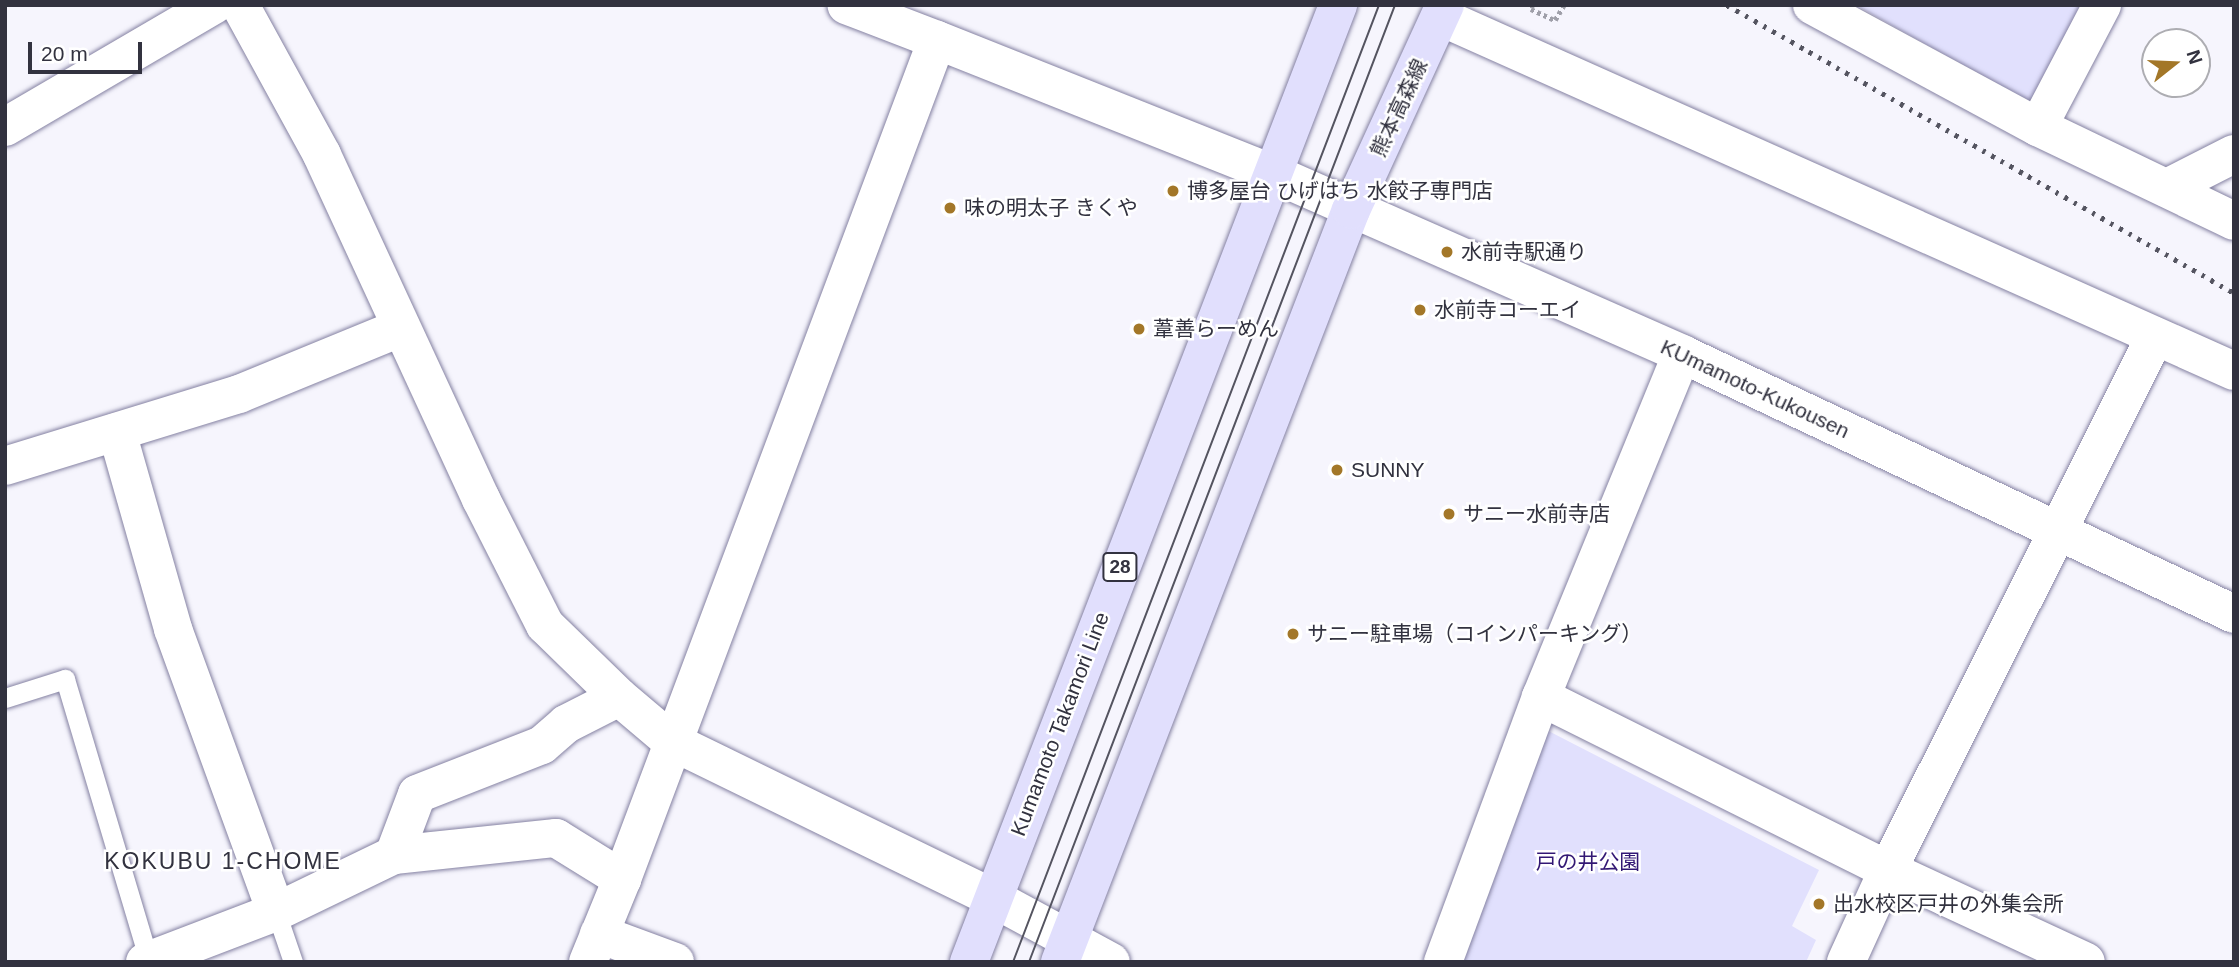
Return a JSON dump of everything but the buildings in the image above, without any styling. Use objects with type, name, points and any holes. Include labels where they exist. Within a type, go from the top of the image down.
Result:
[{"type":"main road","name":"28","points":[[1272,173],[1338,5]]},
{"type":"main road","name":"熊本高森線","points":[[1351,210],[1443,11]]},
{"type":"main road","name":"Kumamoto Takamori Line","points":[[968,962],[1272,173]]},
{"type":"main road","points":[[1065,949],[1351,210]]},
{"type":"street","points":[[5,127],[214,5]]},
{"type":"street","points":[[240,5],[322,155],[400,328],[545,625],[619,697],[671,741],[993,898],[1065,949],[1111,962]]},
{"type":"street","name":"KUmamoto-Kukousen","points":[[846,5],[1272,173],[1682,354],[2234,614]]},
{"type":"street","points":[[1812,5],[2038,127],[2234,221]]},
{"type":"street","points":[[2038,127],[2102,5]]},
{"type":"street","points":[[1443,11],[2234,371]]},
{"type":"street","points":[[676,962],[593,948],[622,879],[671,741],[937,40]]},
{"type":"street","points":[[2167,188],[2234,154]]},
{"type":"street","points":[[5,466],[239,394],[400,328]]},
{"type":"street","points":[[1846,962],[1888,870],[2155,336]]},
{"type":"street","points":[[1443,962],[1541,696],[1682,354]]},
{"type":"street","points":[[117,432],[173,629],[276,912]]},
{"type":"street","points":[[1541,696],[1888,870],[2086,962]]},
{"type":"street","points":[[394,855],[418,794],[542,745],[555,720],[619,697]]},
{"type":"street","points":[[155,960],[276,912],[394,855],[556,838],[622,879]]},
{"type":"lane","points":[[5,698],[65,679],[155,960]]},
{"type":"lane","points":[[276,912],[293,962]]},
{"type":"path","points":[[1533,5],[1531,9],[1555,20],[1564,5]]},
{"type":"green space","points":[[1856,5],[2083,5],[2036,106]]},
{"type":"green space","name":"戸の井公園","points":[[1531,722],[1819,870],[1792,926],[1816,940],[1806,962],[1444,962]]},
{"type":"tram line","points":[[1013,962],[1379,5]]},
{"type":"tram line","points":[[1029,962],[1395,5]]},
{"type":"railway","points":[[1727,5],[2234,293]]},
{"type":"place","name":"博多屋台 ひげはち 水餃子専門店","points":[[1173,191]]},
{"type":"place","name":"味の明太子 きくや","points":[[950,208]]},
{"type":"place","name":"水前寺駅通り","points":[[1447,252]]},
{"type":"place","name":"水前寺コーエイ","points":[[1420,310]]},
{"type":"place","name":"葦善らーめん","points":[[1139,329]]},
{"type":"place","name":"SUNNY","points":[[1337,470]]},
{"type":"place","name":"サニー水前寺店","points":[[1449,514]]},
{"type":"place","name":"サニー駐車場（コインパーキング）","points":[[1293,634]]},
{"type":"place","name":"出水校区戸井の外集会所","points":[[1819,904]]},
{"type":"district","name":"KOKUBU 1-CHOME","points":[[223,861]]}]
